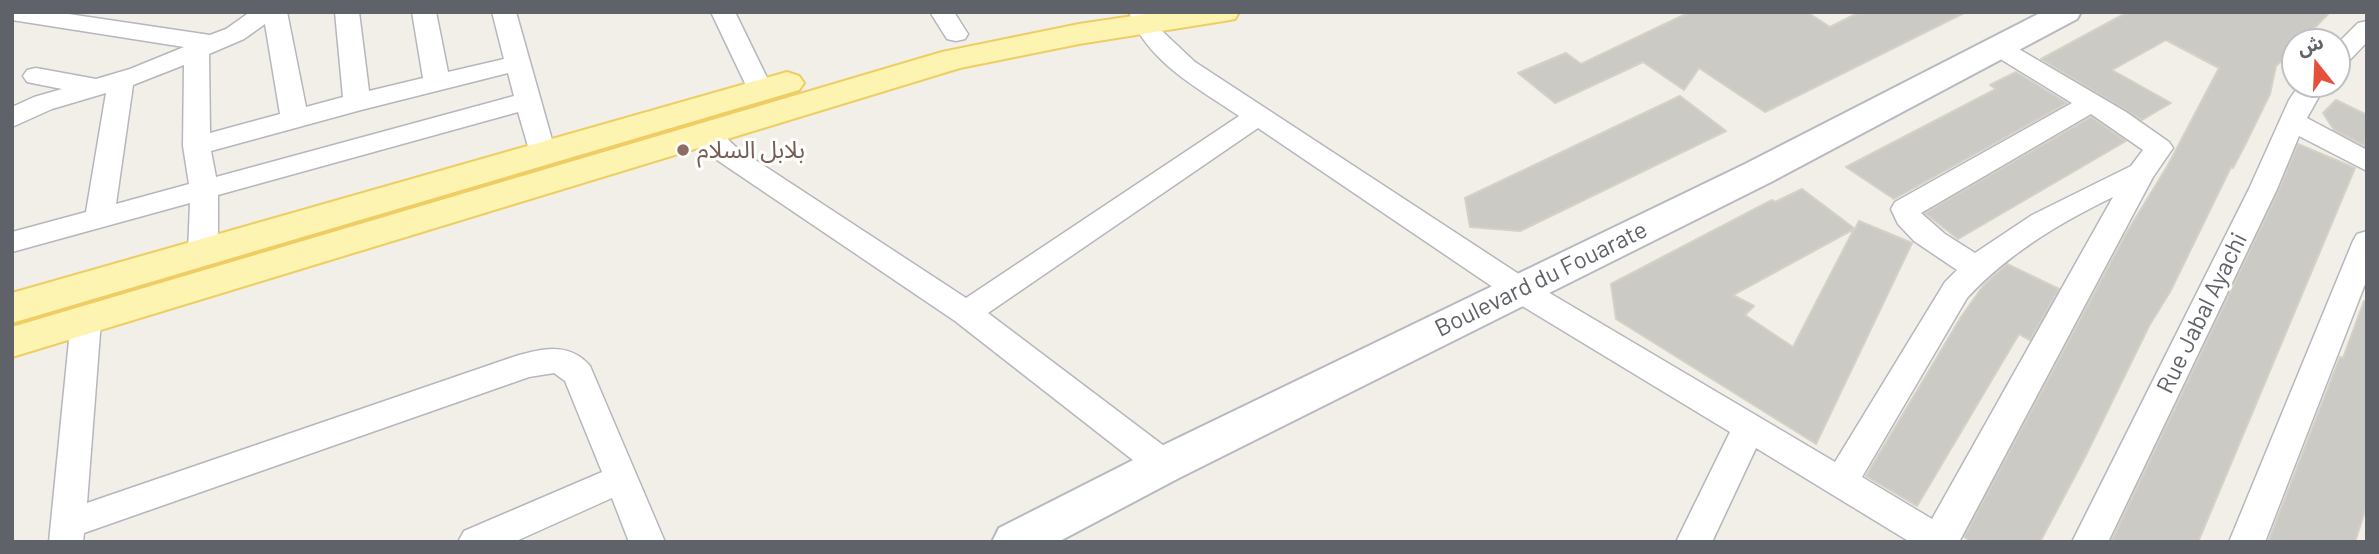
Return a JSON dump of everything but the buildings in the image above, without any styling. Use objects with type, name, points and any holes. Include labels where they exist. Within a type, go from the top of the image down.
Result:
[{"type":"main road","points":[[12,308],[760,90],[949,23],[1085,12]]},
{"type":"main road","points":[[12,342],[954,59],[1142,18],[1224,12]]},
{"type":"street","points":[[12,118],[43,103],[108,84],[203,46],[243,29],[267,12]]},
{"type":"street","points":[[275,12],[292,95],[294,120]]},
{"type":"street","points":[[347,12],[357,102]]},
{"type":"street","points":[[424,12],[438,83]]},
{"type":"street","points":[[504,12],[542,154]]},
{"type":"street","points":[[723,12],[760,90]]},
{"type":"street","name":"Boulevard du Fouarate","points":[[1015,542],[1164,465],[1758,173],[2066,12]]},
{"type":"street","points":[[12,13],[54,15],[203,46]]},
{"type":"street","points":[[1142,18],[1158,43],[1186,68],[1520,289],[1939,541],[2141,173],[2158,148],[2091,103],[1998,47]]},
{"type":"street","points":[[2351,44],[2367,28]]},
{"type":"street","points":[[203,46],[197,146],[204,191],[203,253]]},
{"type":"street","points":[[197,146],[357,102],[518,63]]},
{"type":"street","points":[[36,76],[108,84]]},
{"type":"street","points":[[99,219],[108,84]]},
{"type":"street","name":"Rue Jabal Ayachi","points":[[2090,542],[2306,98]]},
{"type":"street","points":[[12,242],[528,101]]},
{"type":"street","points":[[1975,267],[1916,227],[1907,217],[1905,208],[2091,103]]},
{"type":"street","points":[[966,313],[1259,115]]},
{"type":"street","points":[[2294,122],[2367,162]]},
{"type":"street","points":[[706,135],[727,154],[966,313],[1164,465]]},
{"type":"street","points":[[1841,482],[1956,290],[1975,267],[2011,239],[2043,220],[2141,173]]},
{"type":"street","points":[[2247,542],[2367,241]]},
{"type":"street","points":[[86,320],[67,533],[543,361],[559,360],[572,365],[579,374],[647,542]]},
{"type":"street","points":[[1694,542],[1749,427]]},
{"type":"street","points":[[476,542],[621,479]]},
{"type":"place","name":"بلابل السلام","points":[[683,150]]}]
